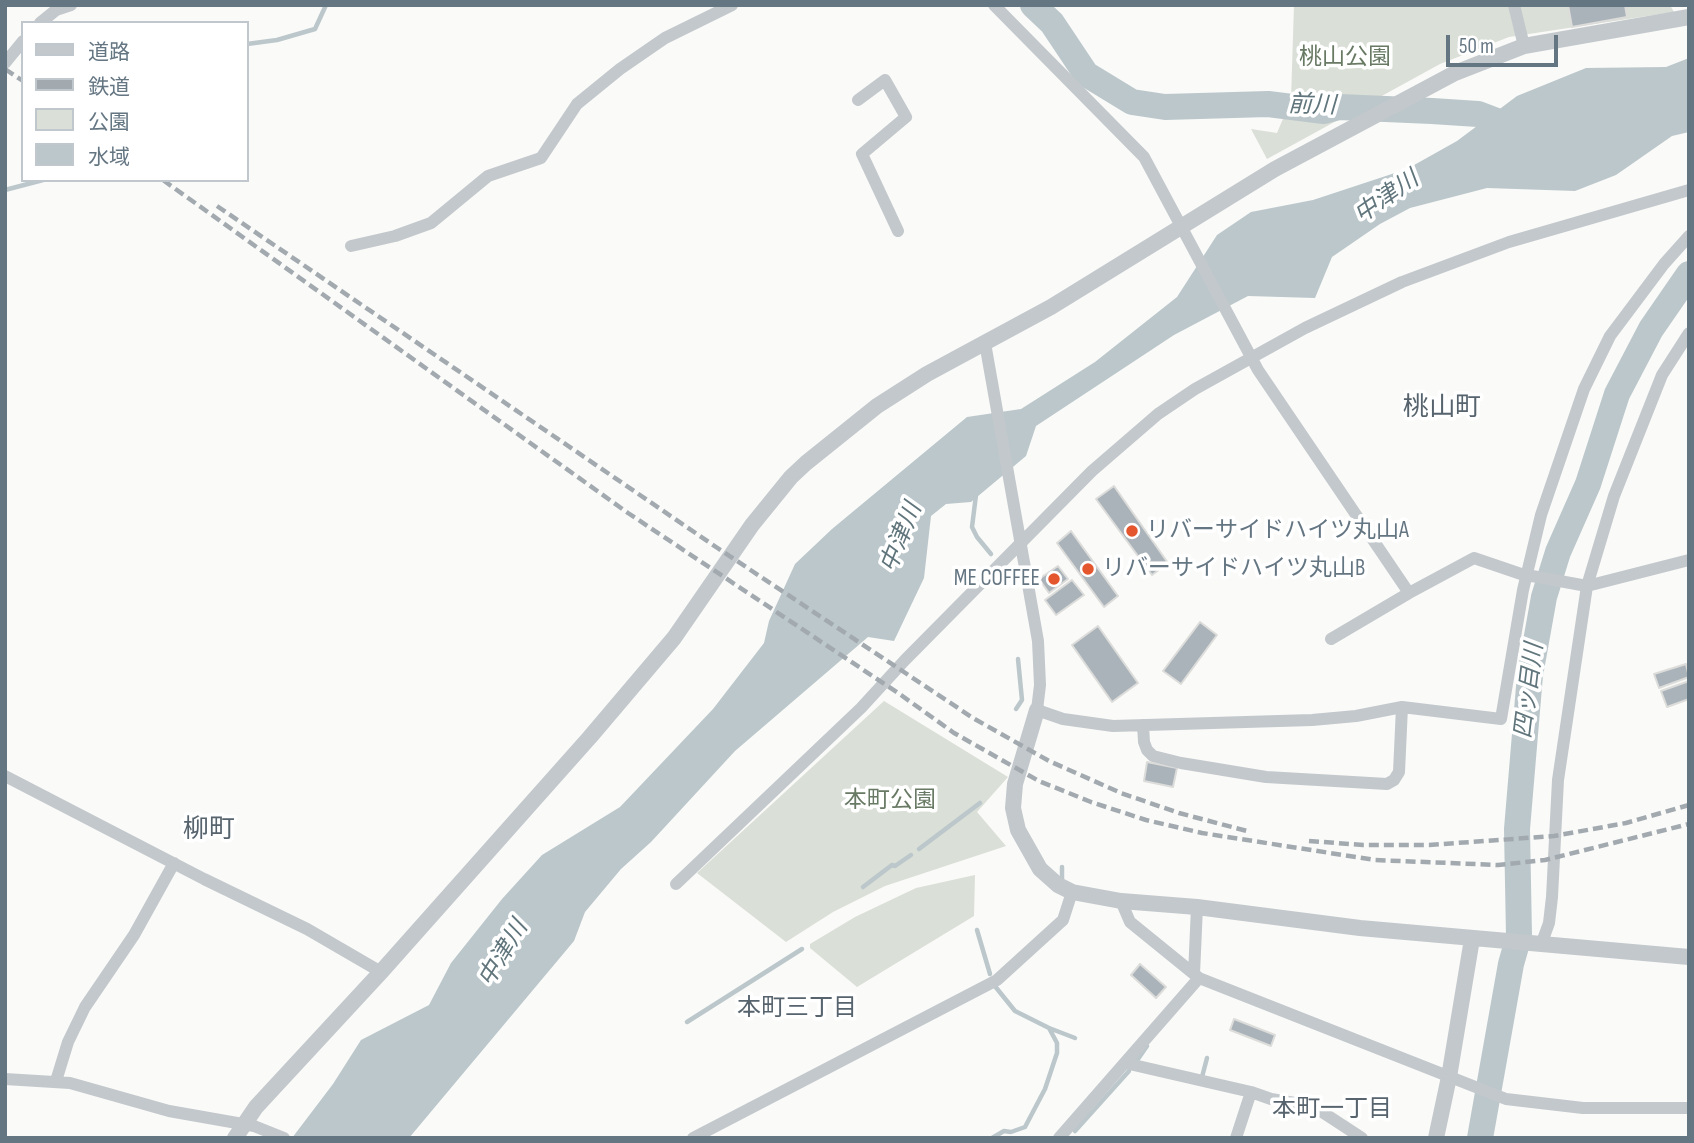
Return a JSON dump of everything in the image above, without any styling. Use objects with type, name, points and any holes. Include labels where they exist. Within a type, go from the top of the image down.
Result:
[{"type":"street","points":[[43,21],[57,10],[71,5]]},
{"type":"street","points":[[351,246],[395,236],[431,223],[488,176],[541,158],[577,104],[620,69],[665,38],[732,5]]},
{"type":"street","points":[[994,5],[1144,157],[1249,354],[1409,593]]},
{"type":"street","points":[[1514,5],[1524,46]]},
{"type":"street","points":[[235,1138],[250,1125],[256,1107],[590,737],[674,638],[752,525],[791,477],[877,406],[927,374],[1185,233],[1275,169],[1429,85],[1524,46],[1689,17]]},
{"type":"street","points":[[5,63],[21,43]]},
{"type":"street","points":[[858,100],[885,80],[906,117],[862,154],[898,231]]},
{"type":"street","points":[[676,884],[861,708],[1092,471],[1158,414],[1249,354],[1402,282],[1509,242],[1689,190]]},
{"type":"street","points":[[1037,710],[1084,723],[1113,726],[1312,720],[1356,716],[1402,707],[1501,719],[1533,576],[1541,515],[1584,389],[1610,337],[1664,264],[1689,236]]},
{"type":"street","points":[[1537,945],[1549,923],[1558,780],[1583,586],[1614,496],[1662,375],[1689,333]]},
{"type":"street","points":[[985,343],[1038,641],[1040,685],[1037,710],[1015,784],[1013,808],[1018,830],[1040,869],[1058,885],[1072,892],[1121,901],[1197,907],[1360,928],[1689,957]]},
{"type":"street","points":[[1331,639],[1474,558],[1533,576],[1583,586],[1689,560]]},
{"type":"street","points":[[1143,725],[1144,742],[1153,756],[1181,763],[1266,777],[1387,784],[1394,780],[1399,772],[1402,707]]},
{"type":"street","points":[[5,776],[307,929],[380,972]]},
{"type":"street","points":[[56,1081],[68,1042],[85,1007],[134,935],[174,863]]},
{"type":"street","points":[[692,1138],[997,980],[1063,920],[1072,892]]},
{"type":"street","points":[[1121,901],[1130,922],[1196,976],[1506,1098],[1583,1108],[1689,1108]]},
{"type":"street","points":[[1059,1138],[1196,976],[1197,907]]},
{"type":"street","points":[[1436,1138],[1472,939]]},
{"type":"street","points":[[1125,1063],[1271,1099],[1313,1106],[1362,1138]]},
{"type":"street","points":[[5,1079],[56,1081],[169,1111],[250,1125],[284,1138]]},
{"type":"street","points":[[1236,1138],[1251,1092]]},
{"type":"green space","name":"桃山公園","points":[[1294,5],[1670,5],[1674,12],[1509,37],[1440,64],[1267,159],[1251,129],[1277,133],[1291,100]]},
{"type":"green space","name":"本町公園","points":[[884,701],[1008,777],[977,812],[1006,846],[885,886],[833,912],[786,942],[697,873]]},
{"type":"green space","name":"本町公園","points":[[975,875],[974,916],[857,987],[810,948],[810,944],[855,917],[916,888]]},
{"type":"water","name":"中津川","points":[[1689,58],[1689,132],[1672,136],[1616,175],[1575,191],[1487,188],[1410,208],[1380,224],[1332,257],[1315,298],[1248,296],[1174,335],[1036,426],[1026,456],[971,502],[946,504],[931,516],[924,578],[894,641],[868,637],[735,751],[651,842],[621,869],[585,912],[574,941],[409,1138],[292,1138],[333,1084],[361,1040],[429,1005],[451,963],[502,899],[542,855],[620,807],[713,709],[764,643],[769,621],[795,564],[832,529],[967,417],[1021,409],[1095,362],[1177,297],[1217,235],[1251,212],[1313,200],[1407,169],[1457,141],[1517,96],[1586,68],[1666,67]]},
{"type":"building","points":[[1568,5],[1625,5],[1627,17],[1572,27]]},
{"type":"building","name":"リバーサイドハイツ丸山A","points":[[1114,486],[1168,563],[1152,575],[1096,499]]},
{"type":"building","name":"リバーサイドハイツ丸山B","points":[[1071,531],[1118,596],[1104,607],[1057,543]]},
{"type":"building","name":"ME COFFEE","points":[[1058,566],[1068,579],[1049,593],[1039,579]]},
{"type":"building","points":[[1072,580],[1084,595],[1056,615],[1045,600]]},
{"type":"building","points":[[1200,622],[1217,635],[1181,684],[1163,671]]},
{"type":"building","points":[[1098,626],[1138,683],[1112,702],[1072,645]]},
{"type":"building","points":[[1686,664],[1689,677],[1659,688],[1654,674]]},
{"type":"building","points":[[1689,681],[1689,699],[1667,707],[1661,691]]},
{"type":"building","points":[[1147,762],[1177,768],[1173,787],[1144,781]]},
{"type":"building","points":[[1140,964],[1166,987],[1156,998],[1131,975]]},
{"type":"building","points":[[1234,1019],[1275,1035],[1271,1046],[1230,1030]]},
{"type":"waterway","name":"前川","points":[[248,44],[277,40],[315,29],[326,5]]},
{"type":"waterway","name":"前川","points":[[1033,5],[1052,23],[1086,74],[1132,102],[1165,107],[1268,104],[1324,111],[1339,107],[1478,114],[1520,130]]},
{"type":"waterway","name":"前川","points":[[5,190],[35,182]]},
{"type":"waterway","name":"四ッ目川","points":[[1480,1138],[1511,964],[1519,936],[1517,829],[1530,675],[1544,597],[1558,552],[1588,484],[1617,394],[1651,329],[1689,274]]},
{"type":"waterway","points":[[976,495],[972,527],[991,554]]},
{"type":"waterway","points":[[1016,709],[1022,700],[1018,659]]},
{"type":"waterway","points":[[919,849],[980,803]]},
{"type":"waterway","points":[[863,887],[892,865],[895,866],[911,855]]},
{"type":"waterway","points":[[1062,867],[1062,881]]},
{"type":"waterway","points":[[977,930],[990,974]]},
{"type":"waterway","points":[[687,1022],[802,949]]},
{"type":"waterway","points":[[994,985],[1015,1011],[1075,1038]]},
{"type":"waterway","points":[[992,1138],[1004,1131],[1011,1132],[1025,1127],[1045,1089],[1057,1053],[1057,1043],[1049,1028]]},
{"type":"waterway","points":[[1138,1059],[1147,1046]]},
{"type":"waterway","points":[[1202,1077],[1207,1058]]},
{"type":"waterway","points":[[1075,1131],[1129,1071]]},
{"type":"railway","points":[[5,69],[21,80]]},
{"type":"railway","points":[[166,182],[628,513],[954,733],[1039,781],[1146,820],[1202,833],[1375,860],[1498,865],[1545,860],[1689,824]]},
{"type":"railway","points":[[217,206],[716,547],[973,718],[1049,761],[1121,793],[1179,813],[1247,831]]},
{"type":"railway","points":[[1309,841],[1363,845],[1429,845],[1554,836],[1626,823],[1689,805]]},
{"type":"place","name":"リバーサイドハイツ丸山A","points":[[1132,531]]},
{"type":"place","name":"リバーサイドハイツ丸山B","points":[[1088,569]]},
{"type":"place","name":"ME COFFEE","points":[[1054,579]]},
{"type":"district","name":"桃山町","points":[[1442,408]]},
{"type":"district","name":"柳町","points":[[209,830]]},
{"type":"district","name":"本町三丁目","points":[[797,1009]]},
{"type":"district","name":"本町一丁目","points":[[1332,1110]]}]
